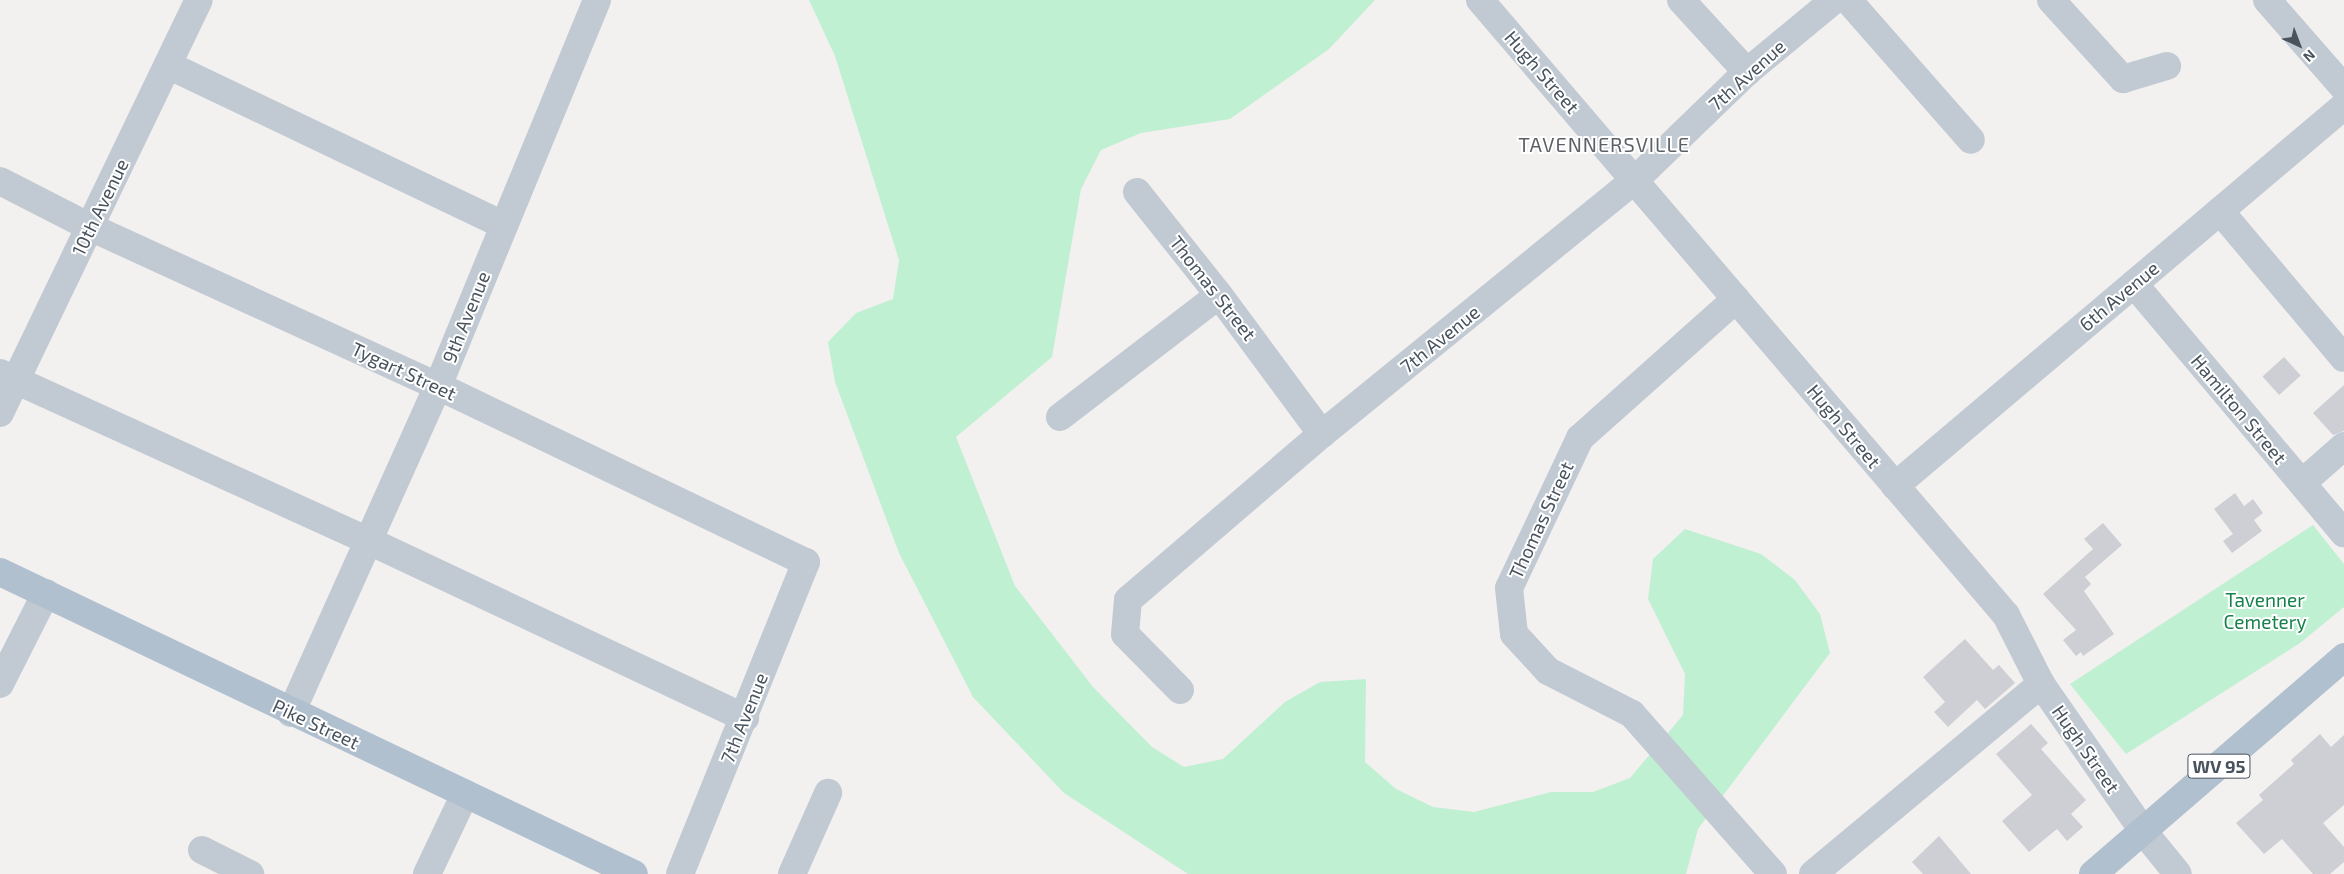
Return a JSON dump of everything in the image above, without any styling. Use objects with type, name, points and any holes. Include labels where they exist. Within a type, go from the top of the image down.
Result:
[{"type":"main road","name":"Pike Street","points":[[0,572],[291,713],[634,874]]},
{"type":"main road","name":"WV 95","points":[[2093,874],[2344,657]]},
{"type":"street","name":"10th Avenue","points":[[0,413],[7,377],[90,227],[170,66],[199,0]]},
{"type":"street","name":"9th Avenue","points":[[291,713],[367,540],[438,386],[597,0]]},
{"type":"street","name":"Hugh Street","points":[[1480,0],[2006,615],[2041,684],[2143,831],[2178,874]]},
{"type":"street","points":[[1680,0],[1747,72]]},
{"type":"street","name":"7th Avenue","points":[[1180,690],[1125,634],[1128,600],[1322,434],[1635,180],[1747,72],[1834,0]]},
{"type":"street","points":[[1848,0],[1971,140]]},
{"type":"street","points":[[2051,0],[2123,79],[2167,66]]},
{"type":"street","points":[[2267,0],[2344,88]]},
{"type":"street","points":[[170,66],[504,225]]},
{"type":"street","name":"6th Avenue","points":[[1895,486],[2344,106]]},
{"type":"street","name":"Tygart Street","points":[[0,181],[90,227],[438,386],[806,562]]},
{"type":"street","name":"Thomas Street","points":[[1137,192],[1219,295],[1322,434]]},
{"type":"street","points":[[2220,211],[2344,358]]},
{"type":"street","name":"Hamilton Street","points":[[2134,284],[2344,534]]},
{"type":"street","points":[[1060,417],[1219,295]]},
{"type":"street","name":"Thomas Street","points":[[1736,299],[1580,438],[1509,588],[1514,634],[1548,670],[1632,714],[1773,874]]},
{"type":"street","points":[[7,377],[367,540],[745,718]]},
{"type":"street","points":[[2302,484],[2344,446]]},
{"type":"street","name":"7th Avenue","points":[[680,874],[745,718],[806,562]]},
{"type":"street","points":[[0,684],[46,593]]},
{"type":"street","points":[[1813,874],[2041,684]]},
{"type":"street","points":[[792,874],[828,793]]},
{"type":"street","points":[[427,874],[466,794]]},
{"type":"street","points":[[202,850],[250,874]]},
{"type":"green space","points":[[809,0],[1375,0],[1329,49],[1230,119],[1141,133],[1101,150],[1081,189],[1052,357],[956,437],[1015,586],[1093,687],[1152,747],[1184,767],[1223,759],[1285,702],[1320,682],[1366,679],[1365,762],[1396,789],[1433,807],[1474,812],[1551,792],[1593,792],[1630,778],[1683,715],[1685,674],[1648,599],[1653,559],[1685,529],[1761,554],[1795,580],[1820,614],[1830,653],[1698,829],[1686,874],[1188,874],[1064,793],[973,697],[899,553],[835,382],[828,342],[856,313],[893,299],[899,260],[835,56]]},
{"type":"green space","name":"Tavenner Cemetery","points":[[2313,525],[2344,564],[2344,607],[2300,643],[2126,754],[2070,684]]},
{"type":"building","points":[[2284,357],[2301,376],[2279,395],[2262,376]]},
{"type":"building","points":[[2344,385],[2344,431],[2333,435],[2313,413]]},
{"type":"building","points":[[2235,493],[2244,506],[2253,499],[2263,513],[2254,520],[2262,531],[2232,553],[2223,541],[2233,534],[2214,509]]},
{"type":"building","points":[[2103,523],[2122,545],[2085,577],[2091,584],[2084,591],[2114,634],[2083,656],[2081,652],[2076,656],[2063,640],[2076,630],[2043,594],[2093,549],[2084,539]]},
{"type":"building","points":[[1965,639],[1993,670],[1999,665],[2015,683],[1985,709],[1977,700],[1948,727],[1934,712],[1945,702],[1923,677]]},
{"type":"building","points":[[2031,724],[2048,743],[2041,749],[2086,800],[2071,814],[2083,827],[2067,841],[2057,829],[2029,852],[2002,821],[2032,795],[1996,754]]},
{"type":"building","points":[[2320,734],[2331,747],[2344,735],[2344,805],[2323,823],[2344,847],[2344,862],[2330,874],[2313,874],[2282,839],[2264,854],[2236,823],[2263,800],[2259,795],[2294,764],[2291,760]]},
{"type":"building","points":[[1939,836],[1971,874],[1923,874],[1912,862]]},
{"type":"district","name":"TAVENNERSVILLE","points":[[1604,144]]}]
